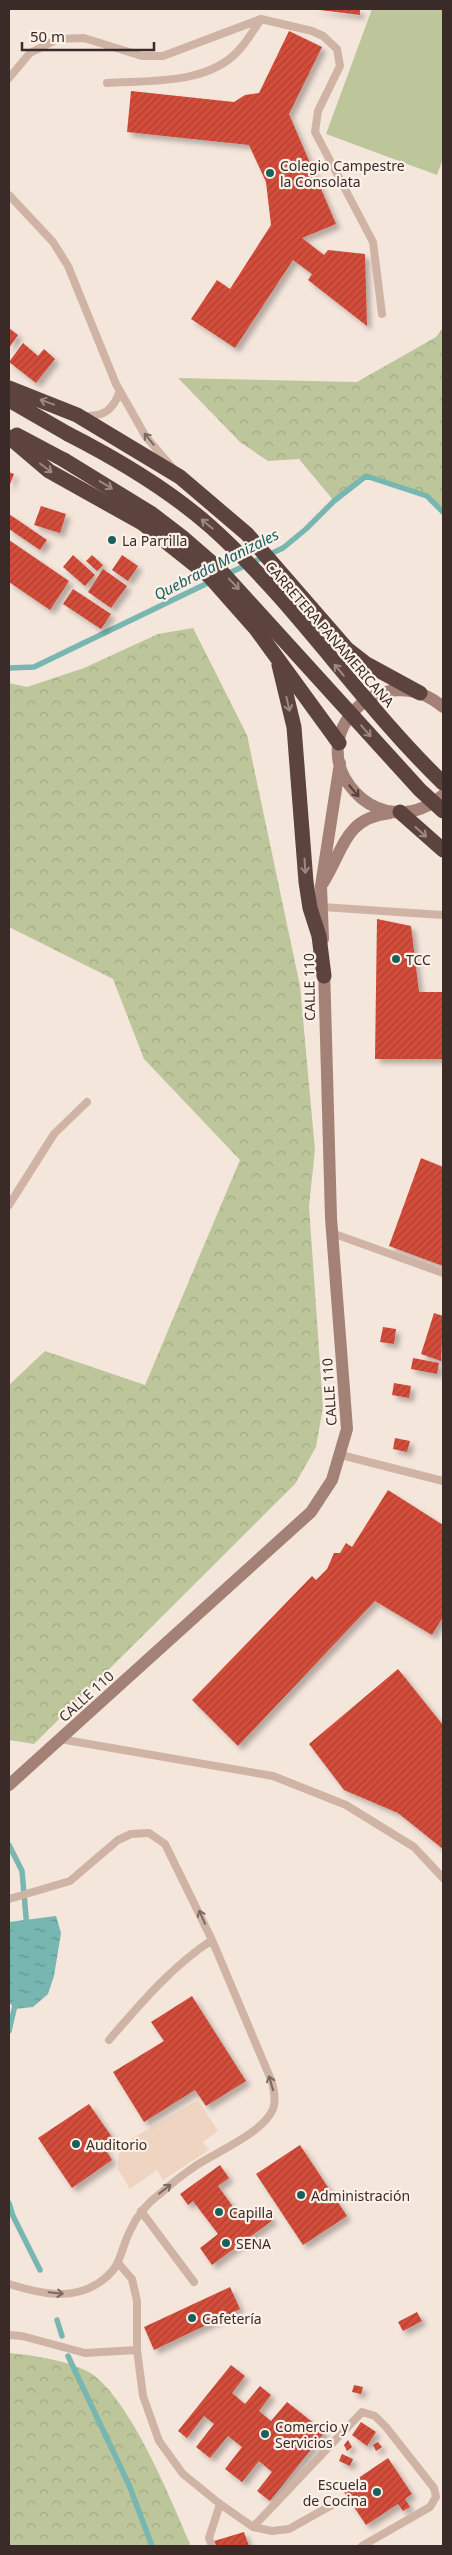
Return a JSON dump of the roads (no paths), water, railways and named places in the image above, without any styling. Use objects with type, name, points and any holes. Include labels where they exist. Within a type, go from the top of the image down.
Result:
[{"type":"highway","points":[[9,388],[77,415],[180,477],[247,534],[347,649],[364,664],[420,692]]},
{"type":"highway","name":"CARRETERA PANAMERICANA","points":[[9,400],[135,471],[210,526],[264,580],[386,724],[443,783]]},
{"type":"highway","points":[[9,431],[64,460],[152,514],[220,570],[420,790],[443,810]]},
{"type":"highway","points":[[9,437],[49,470],[142,523],[185,555],[210,577],[256,629],[339,743]]},
{"type":"highway","points":[[277,657],[294,727],[306,882],[310,908],[319,936],[324,976]]},
{"type":"highway","points":[[398,812],[443,850]]},
{"type":"main road","points":[[398,812],[383,810],[360,797],[344,776],[340,763],[339,743],[348,718],[353,710],[367,698],[384,691],[402,689],[420,692],[443,707]]},
{"type":"main road","name":"CALLE 110","points":[[9,1785],[310,1512],[332,1480],[341,1455],[348,1429],[332,1233],[321,886],[340,763]]},
{"type":"main road","points":[[321,886],[333,867],[346,838],[355,826],[364,819],[379,814],[415,810],[430,805],[443,795]]},
{"type":"lane","points":[[9,78],[30,52],[58,39],[84,38],[142,56],[163,56],[261,19],[312,31],[323,36],[337,49],[340,66],[318,111],[316,132],[373,242],[378,263],[382,314]]},
{"type":"lane","points":[[108,83],[186,77],[214,69],[238,52],[261,19]]},
{"type":"lane","points":[[9,195],[53,242],[68,266],[103,355],[120,391],[146,437],[180,477]]},
{"type":"lane","points":[[77,415],[101,416],[115,404],[120,391]]},
{"type":"lane","points":[[322,907],[443,915]]},
{"type":"lane","points":[[9,1205],[54,1134],[88,1102]]},
{"type":"lane","points":[[332,1233],[443,1273]]},
{"type":"lane","points":[[341,1455],[443,1481]]},
{"type":"lane","points":[[60,1739],[273,1776],[346,1805],[414,1847],[443,1878]]},
{"type":"lane","points":[[9,1899],[70,1881],[118,1840],[130,1834],[149,1833],[165,1844],[212,1940],[272,2082],[275,2098],[272,2110],[261,2123],[243,2138],[197,2165],[159,2194],[141,2211],[129,2231],[119,2264],[97,2284],[69,2295],[31,2291],[9,2284]]},
{"type":"lane","points":[[109,2040],[164,1977],[190,1954],[212,1940]]},
{"type":"lane","points":[[141,2211],[194,2282]]},
{"type":"lane","points":[[119,2264],[132,2279],[137,2300],[137,2350],[143,2396],[159,2441],[183,2474],[220,2504],[253,2527],[272,2530],[289,2529],[332,2505]]},
{"type":"lane","points":[[9,2335],[22,2336],[86,2353],[137,2350]]},
{"type":"lane","points":[[253,2527],[362,2412],[375,2416],[386,2427],[434,2488],[436,2497],[430,2507],[362,2546]]},
{"type":"lane","points":[[212,2546],[209,2538],[210,2530],[220,2504]]},
{"type":"water","points":[[56,1916],[61,1933],[54,1976],[48,1994],[33,2007],[15,2009],[9,2002],[9,1922]]},
{"type":"waterway","name":"Quebrada Manizales","points":[[225,575],[283,548],[306,529],[334,501],[366,476],[427,496],[443,512]]},
{"type":"waterway","name":"Quebrada Manizales","points":[[9,668],[34,667],[212,581]]},
{"type":"waterway","points":[[9,1845],[22,1871],[27,1928]]},
{"type":"waterway","points":[[9,2031],[16,2001]]},
{"type":"waterway","points":[[9,2203],[13,2216],[40,2270]]},
{"type":"waterway","points":[[57,2320],[62,2336]]},
{"type":"waterway","points":[[68,2356],[129,2485],[152,2546]]},
{"type":"place","name":"Colegio Campestre la Consolata","points":[[270,173]]},
{"type":"place","name":"La Parrilla","points":[[112,540]]},
{"type":"place","name":"TCC","points":[[396,959]]},
{"type":"place","name":"Auditorio","points":[[76,2144]]},
{"type":"place","name":"Administración","points":[[301,2195]]},
{"type":"place","name":"Capilla","points":[[219,2212]]},
{"type":"place","name":"SENA","points":[[226,2243]]},
{"type":"place","name":"Cafetería","points":[[192,2318]]},
{"type":"place","name":"Comercio y Servicios","points":[[265,2434]]},
{"type":"place","name":"Escuela de Cocina","points":[[377,2492]]}]
